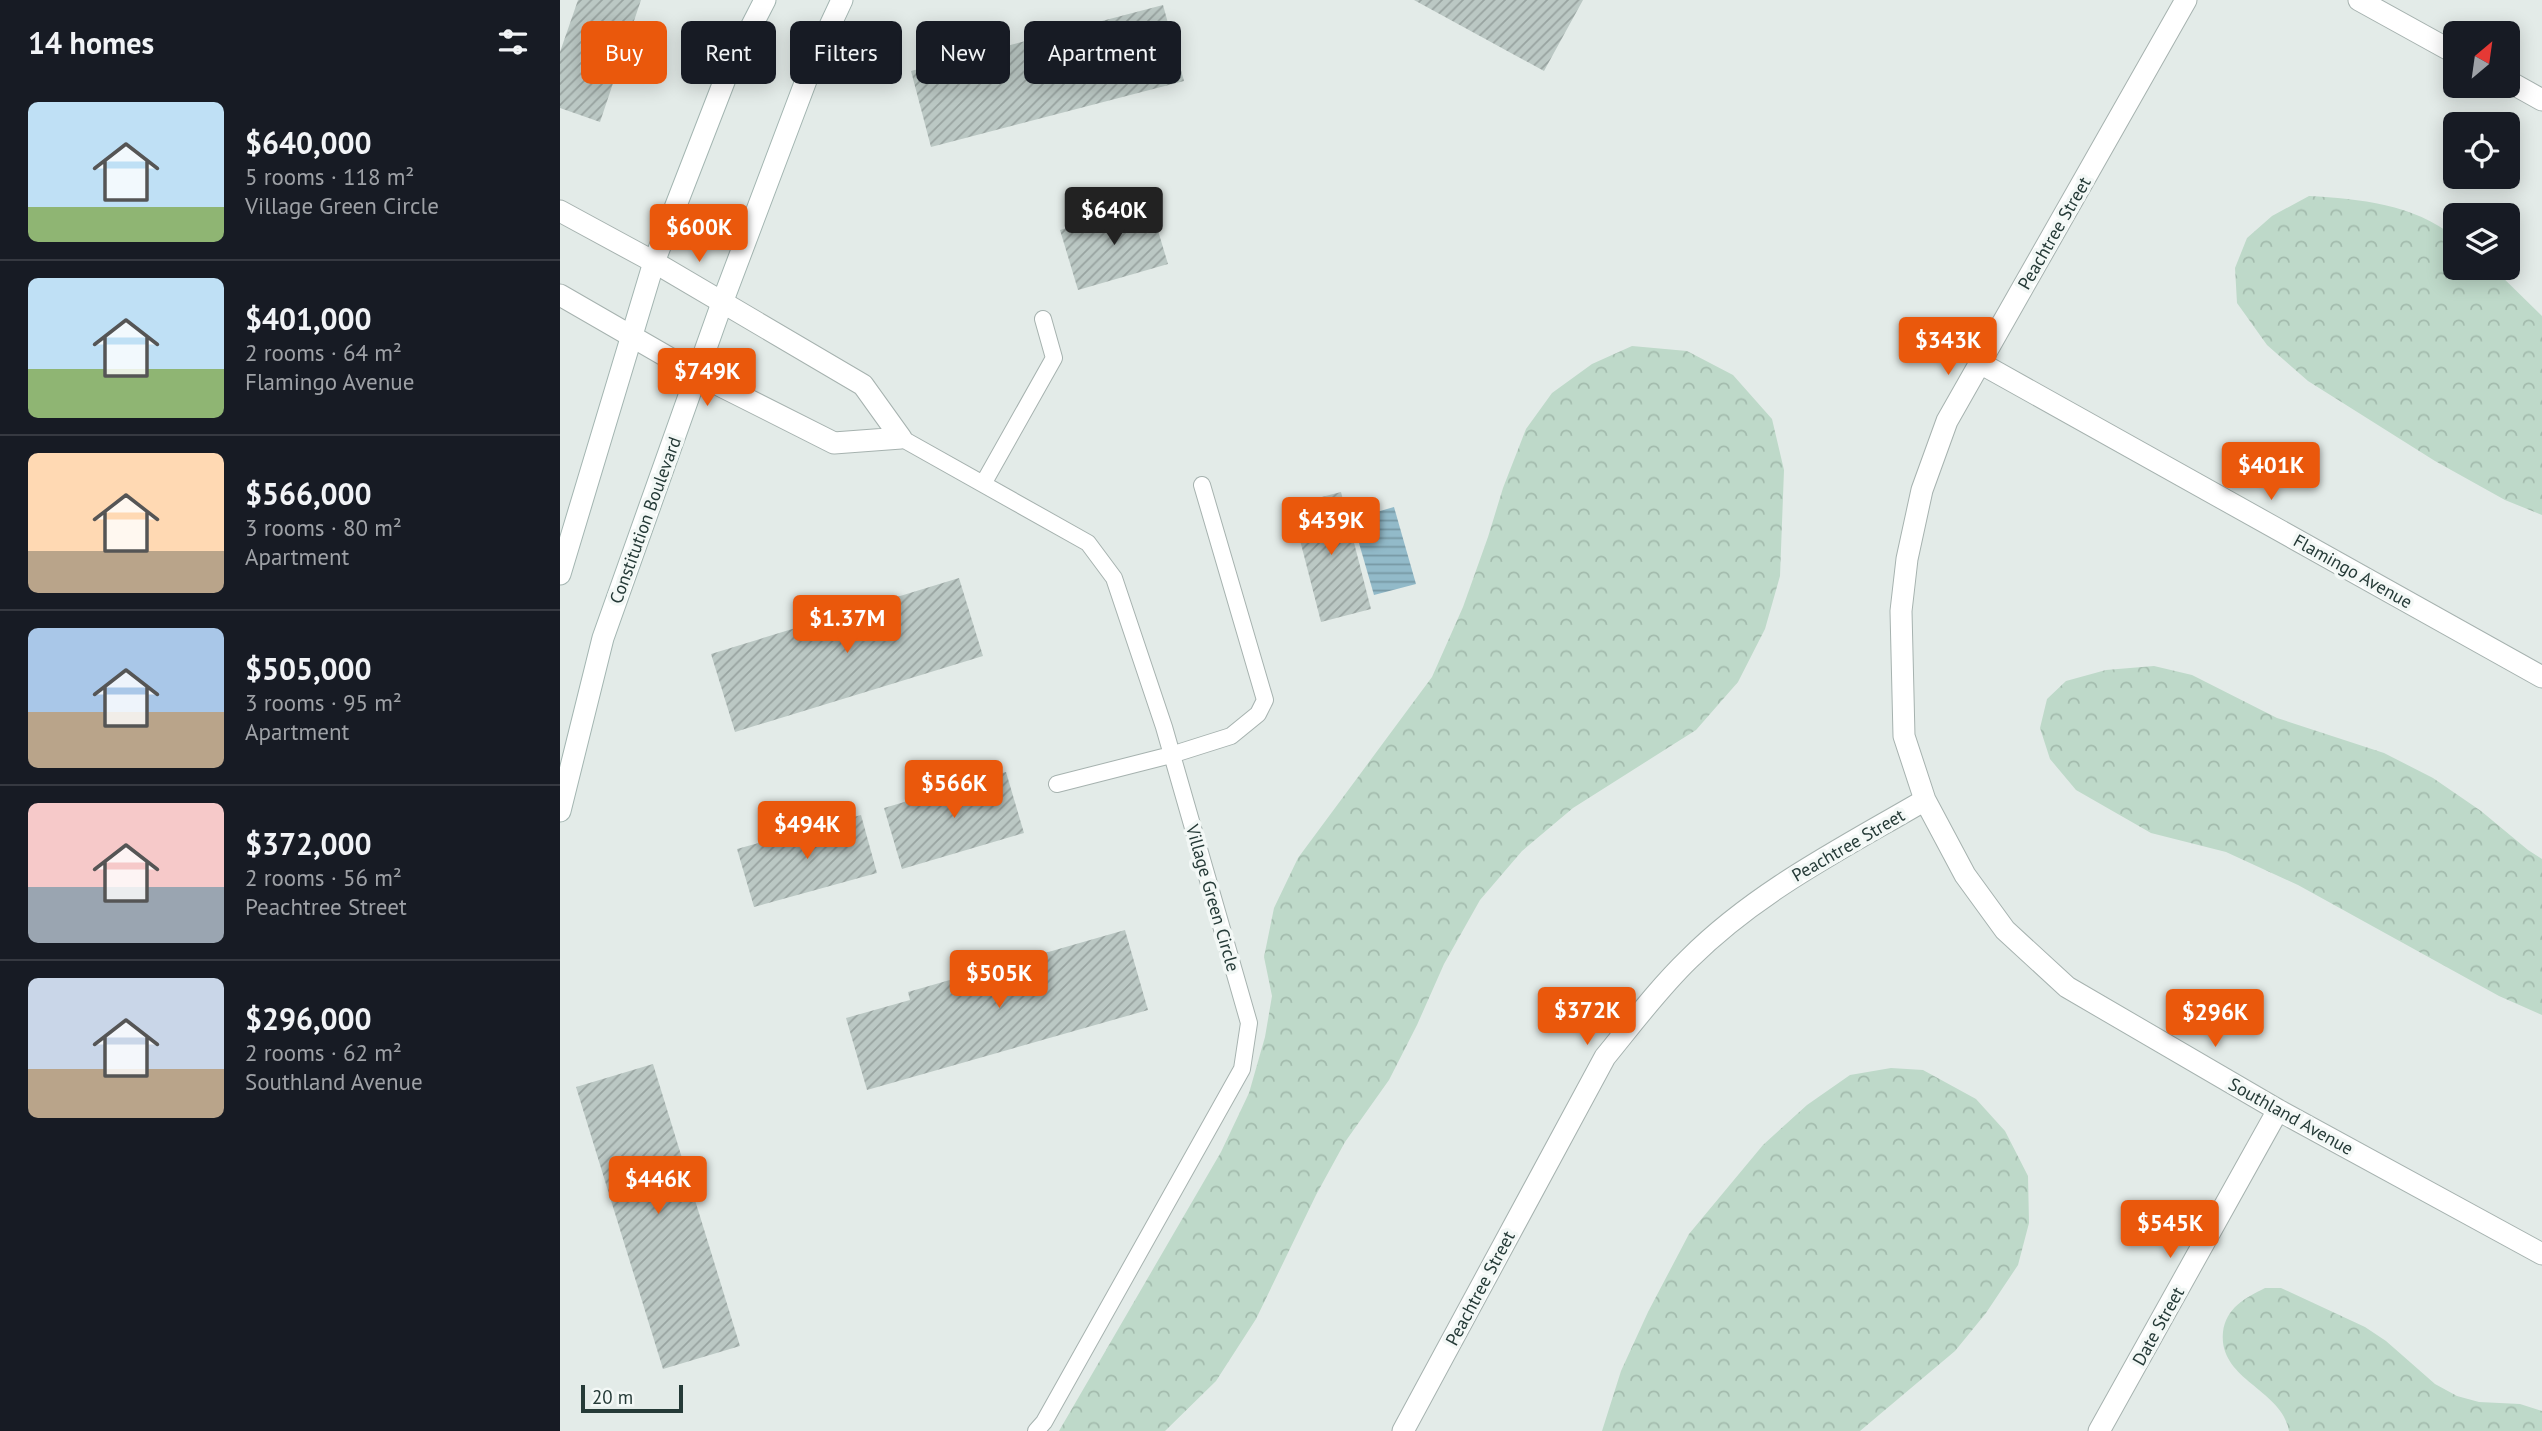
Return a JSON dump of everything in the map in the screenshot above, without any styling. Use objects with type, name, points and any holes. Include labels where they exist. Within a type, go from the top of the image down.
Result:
[{"type":"street","points":[[560,574],[654,262],[727,74],[765,0]]},
{"type":"street","name":"Constitution Boulevard","points":[[560,811],[603,638],[722,303],[813,62],[842,0]]},
{"type":"street","name":"Peachtree Street","points":[[1403,1431],[1605,1057],[1649,1003],[1688,959],[1774,888],[1924,800],[1905,736],[1901,611],[1907,559],[1922,490],[1947,421],[2186,0]]},
{"type":"street","points":[[2359,0],[2443,46]]},
{"type":"street","points":[[2520,88],[2542,100]]},
{"type":"street","name":"Village Green Circle","points":[[560,211],[654,262],[863,384],[901,438]]},
{"type":"street","points":[[560,295],[697,374],[834,443],[901,438]]},
{"type":"street","name":"Flamingo Avenue","points":[[1980,363],[2542,677]]},
{"type":"street","name":"Southland Avenue","points":[[1924,800],[1965,875],[2005,930],[2067,987],[2278,1110],[2542,1254]]},
{"type":"street","name":"Date Street","points":[[2099,1431],[2278,1110]]},
{"type":"lane","points":[[983,484],[1054,358],[1043,319]]},
{"type":"lane","name":"Village Green Circle","points":[[901,438],[1088,543],[1114,578],[1171,755],[1249,1023],[1242,1069],[1044,1422],[1036,1431]]},
{"type":"lane","points":[[1057,784],[1171,755],[1231,736],[1258,714],[1265,700],[1202,485]]},
{"type":"green space","points":[[2309,196],[2347,199],[2404,210],[2443,229],[2443,280],[2505,280],[2542,316],[2542,515],[2505,500],[2435,461],[2308,381],[2267,345],[2237,303],[2235,268],[2247,238],[2272,216]]},
{"type":"green space","points":[[1632,346],[1687,351],[1733,375],[1772,419],[1784,470],[1780,576],[1765,629],[1738,682],[1696,730],[1573,808],[1522,851],[1480,900],[1444,964],[1389,1080],[1345,1142],[1256,1319],[1216,1381],[1165,1431],[1059,1431],[1221,1152],[1249,1093],[1265,1037],[1272,996],[1264,957],[1274,908],[1298,858],[1432,677],[1463,607],[1526,429],[1552,393],[1592,364]]},
{"type":"green space","points":[[2154,666],[2192,675],[2277,718],[2384,753],[2433,778],[2481,811],[2542,859],[2542,1015],[2499,996],[2298,885],[2226,852],[2151,833],[2076,790],[2050,759],[2040,728],[2047,699],[2066,681],[2106,670]]},
{"type":"green space","points":[[1891,1068],[1923,1070],[1976,1099],[2005,1131],[2028,1176],[2029,1223],[2018,1265],[1986,1313],[1955,1351],[1860,1431],[1602,1431],[1621,1371],[1689,1234],[1763,1145],[1807,1105],[1850,1075]]},
{"type":"green space","points":[[2265,1288],[2281,1288],[2365,1327],[2386,1341],[2435,1384],[2457,1396],[2479,1402],[2520,1404],[2542,1411],[2542,1431],[2289,1431],[2284,1417],[2275,1405],[2230,1362],[2224,1348],[2223,1332],[2232,1310]]},
{"type":"water","points":[[1394,507],[1416,584],[1374,595],[1352,519]]},
{"type":"building","points":[[578,0],[641,0],[634,21],[581,21],[581,84],[613,84],[600,122],[560,108],[560,52]]},
{"type":"building","points":[[1414,0],[1583,0],[1544,71]]},
{"type":"building","points":[[1163,5],[1167,21],[1102,21]]},
{"type":"building","points":[[1024,41],[1024,84],[1172,84],[931,147],[911,71],[916,70],[916,84],[1010,84],[1010,45]]},
{"type":"building","points":[[1150,204],[1168,264],[1078,290],[1060,230]]},
{"type":"building","points":[[1341,492],[1371,609],[1321,622],[1291,505]]},
{"type":"building","points":[[959,578],[983,656],[735,732],[711,654]]},
{"type":"building","points":[[1006,772],[1024,833],[902,869],[884,808]]},
{"type":"building","points":[[861,815],[877,873],[754,907],[737,849]]},
{"type":"building","points":[[1125,930],[1148,1010],[867,1090],[846,1018],[910,1000],[908,992]]},
{"type":"building","points":[[653,1064],[740,1346],[663,1369],[576,1087]]}]
